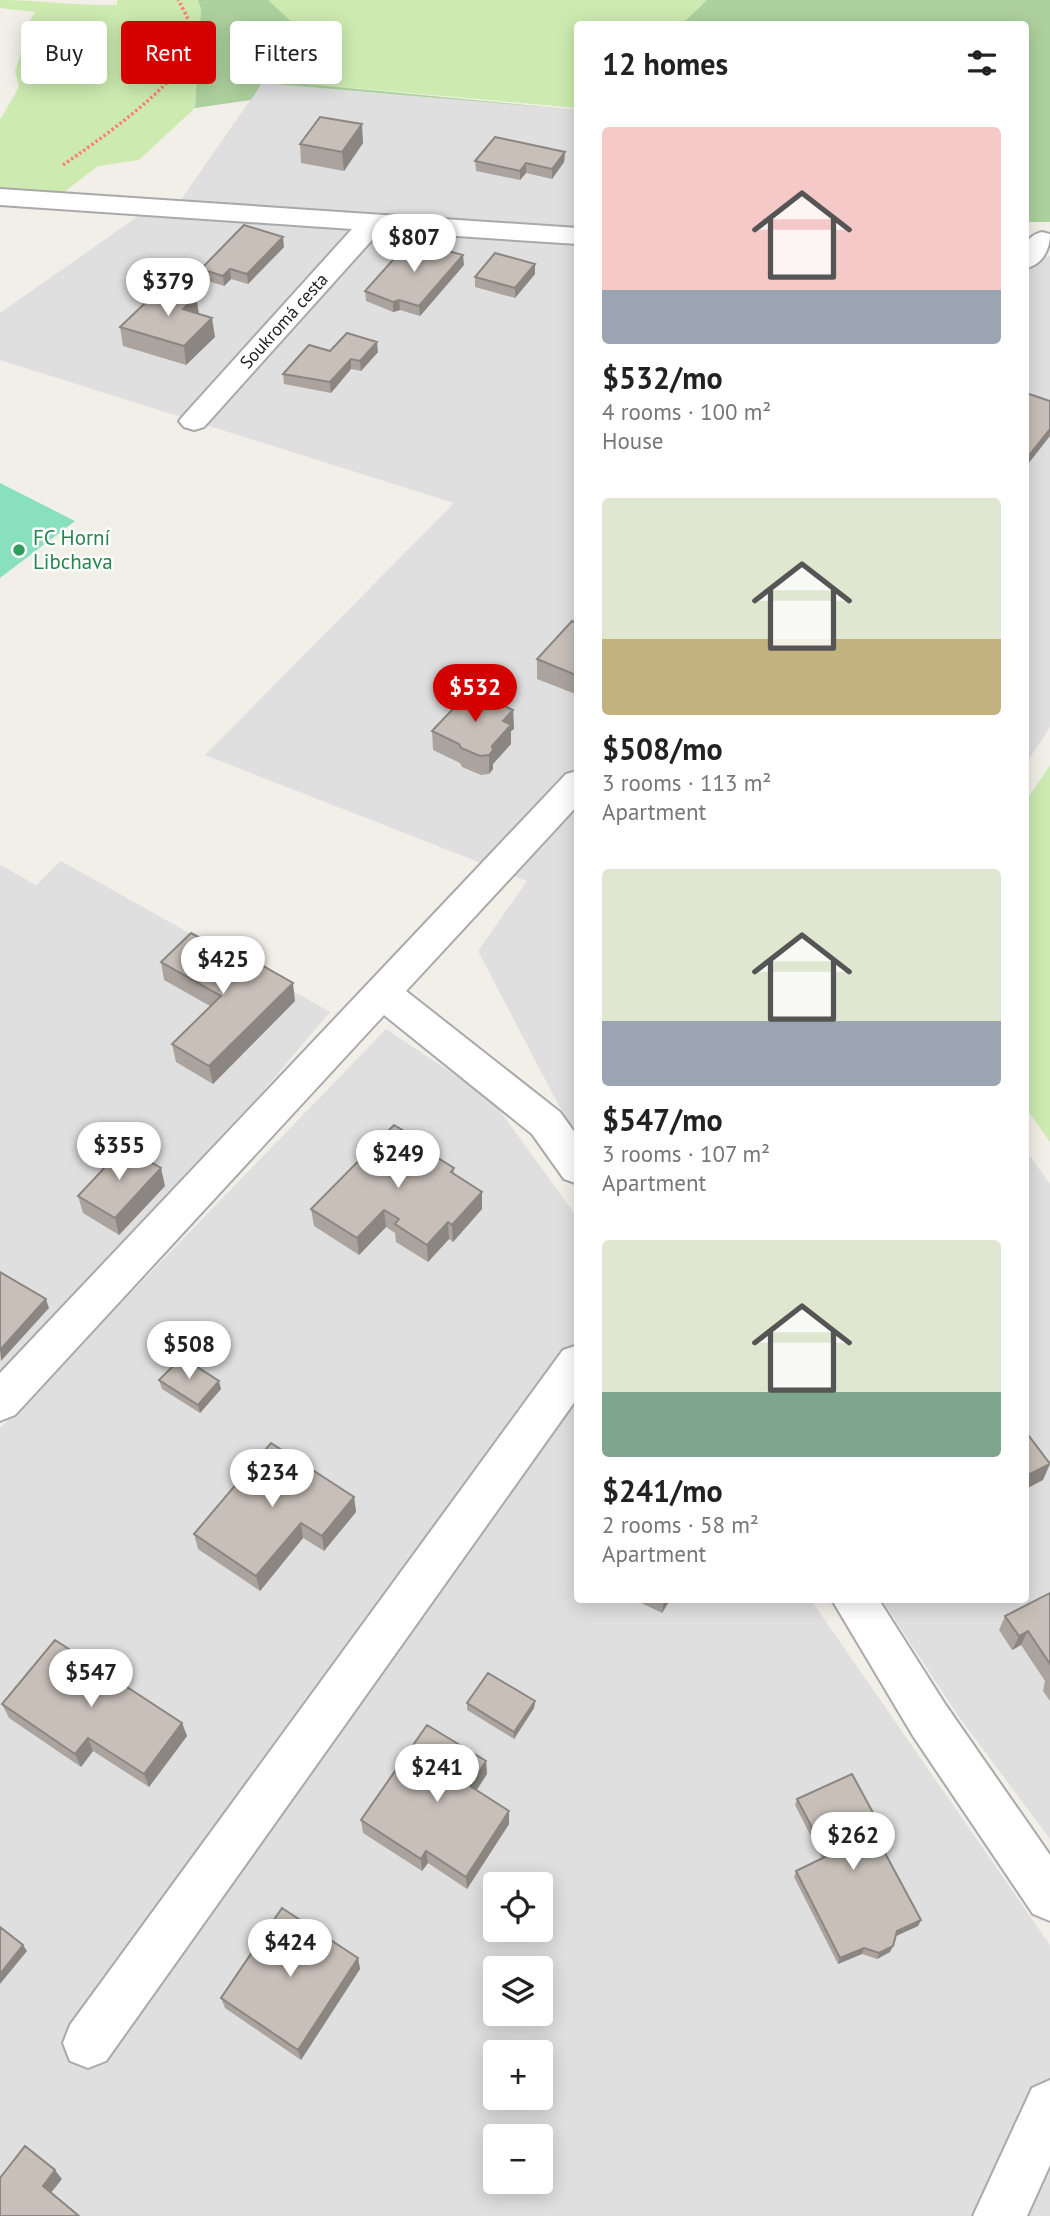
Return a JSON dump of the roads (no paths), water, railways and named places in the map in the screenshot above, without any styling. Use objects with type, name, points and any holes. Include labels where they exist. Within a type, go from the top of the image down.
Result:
[{"type":"street","points":[[4,205],[89,201],[574,236]]},
{"type":"street","name":"Soukromá cesta","points":[[194,421],[373,222]]},
{"type":"street","points":[[1029,241],[1042,240],[1029,256]]},
{"type":"street","points":[[0,1402],[384,994],[574,787]]},
{"type":"street","points":[[384,994],[546,1123],[574,1162]]},
{"type":"street","points":[[88,2043],[574,1369]]},
{"type":"street","points":[[856,1603],[929,1720],[1050,1896]]},
{"type":"street","points":[[1000,2216],[1050,2106]]},
{"type":"place","name":"FC Horní Libchava","points":[[19,550]]}]
